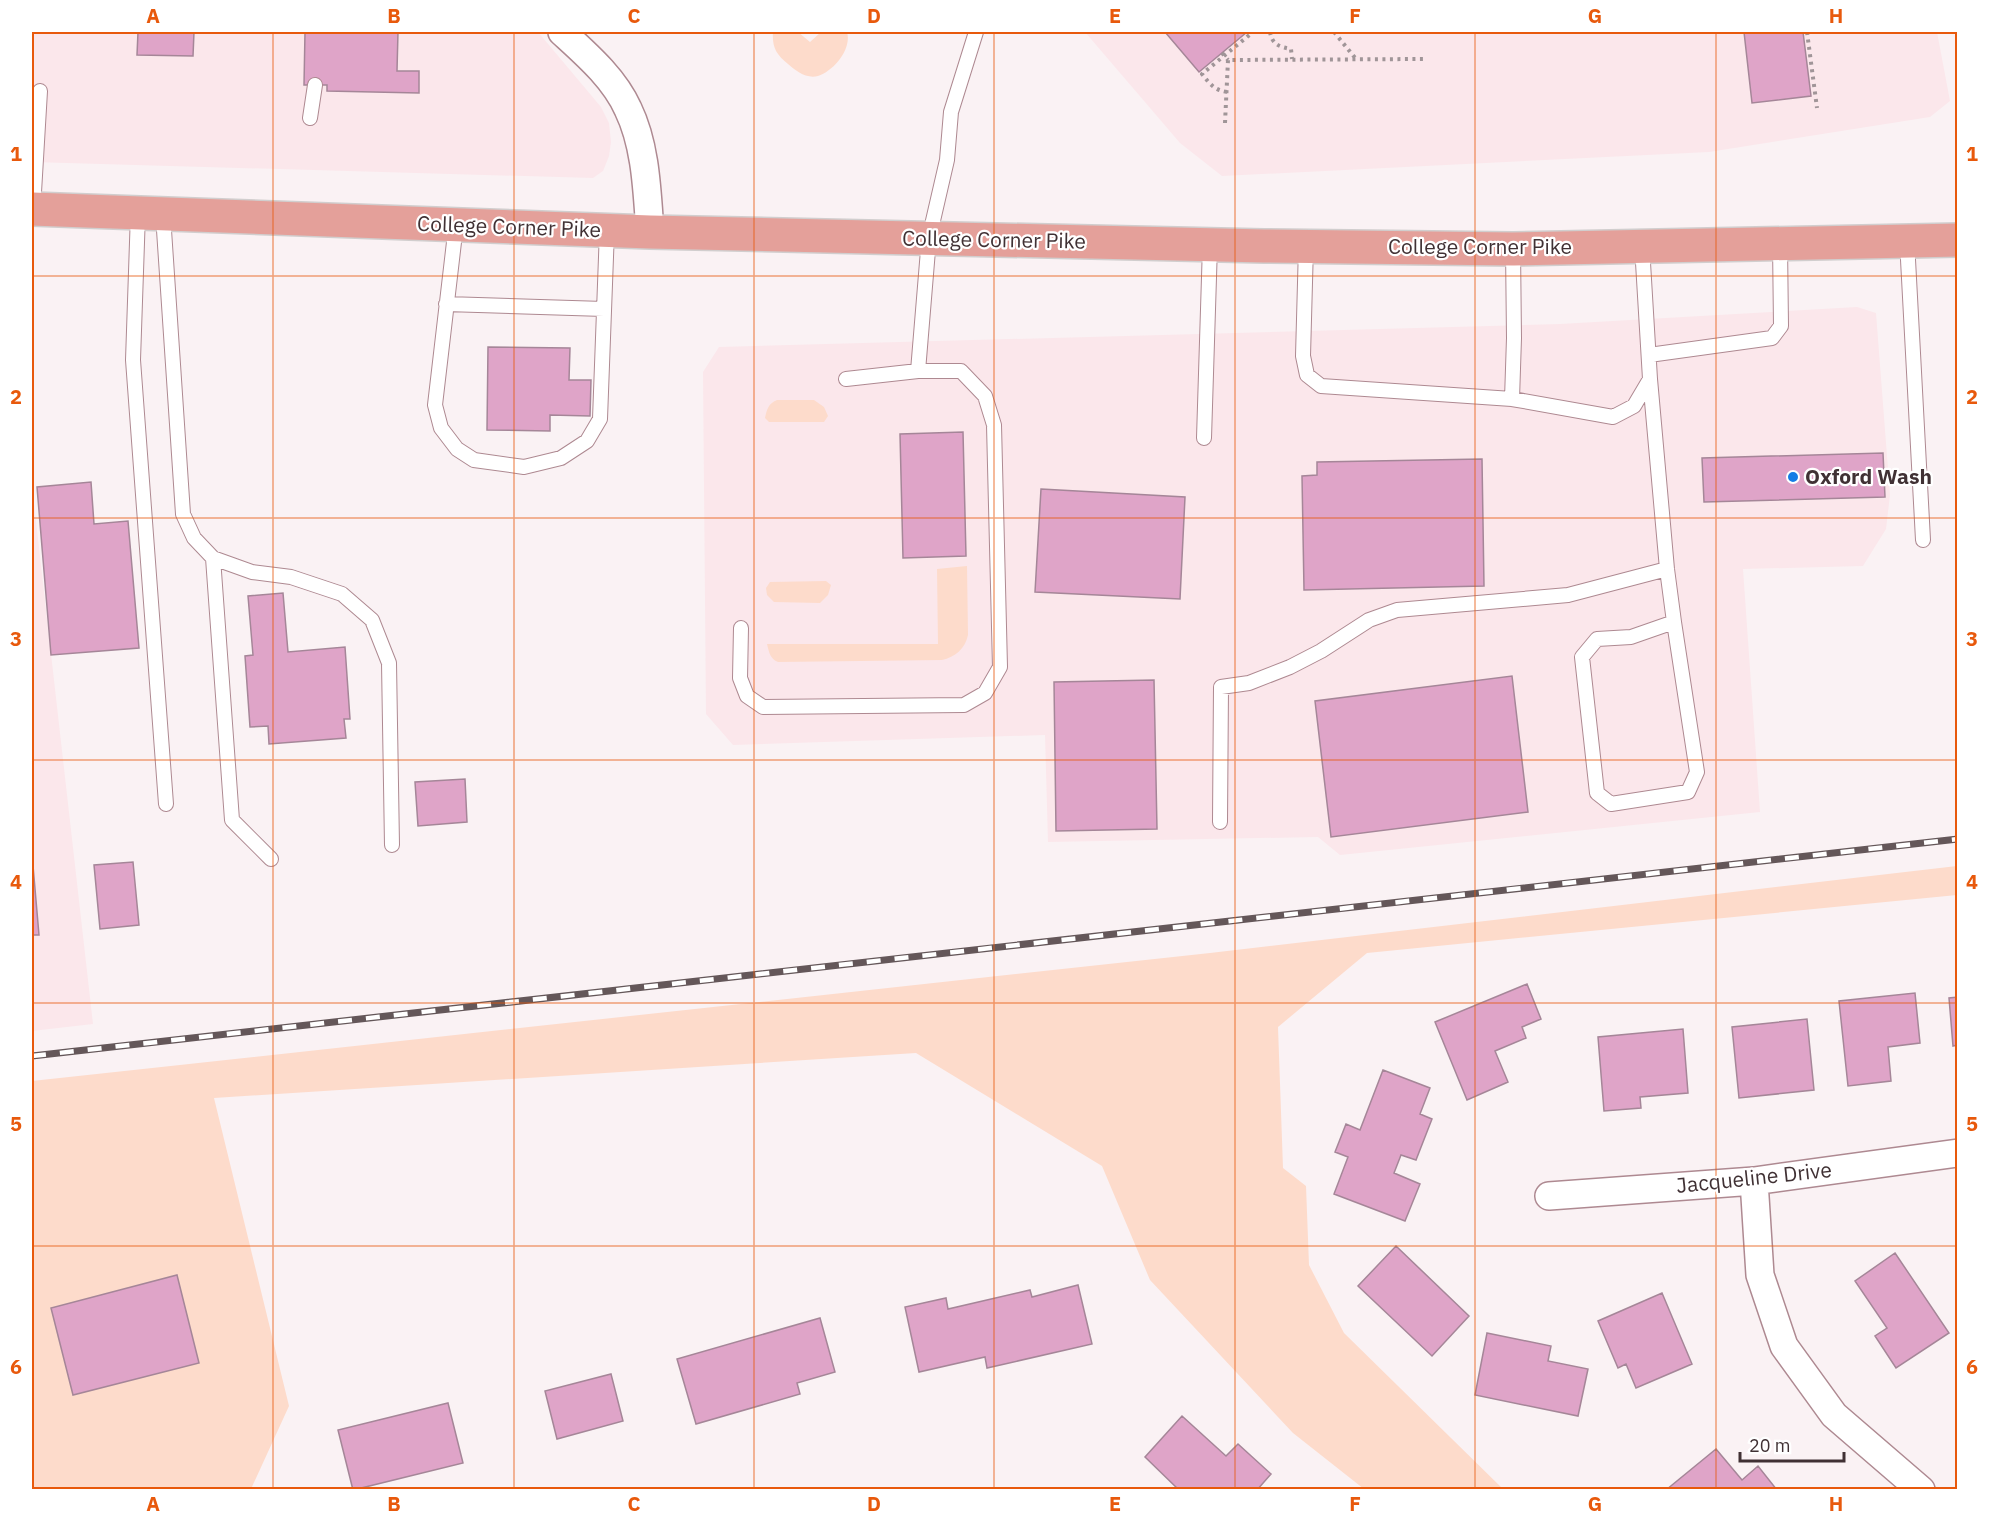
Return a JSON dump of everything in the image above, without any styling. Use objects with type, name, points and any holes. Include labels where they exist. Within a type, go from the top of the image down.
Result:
[{"type":"highway","name":"College Corner Pike","points":[[32,209],[650,232],[1210,245],[1513,249],[1958,240]]},
{"type":"street","points":[[567,33],[594,62],[628,107],[638,133],[646,184],[650,232]]},
{"type":"street","name":"Jacqueline Drive","points":[[1550,1196],[1754,1181],[1958,1153]]},
{"type":"street","points":[[1754,1181],[1760,1275],[1784,1346],[1834,1415],[1921,1490]]},
{"type":"lane","points":[[918,371],[929,238],[947,160],[951,112],[976,32]]},
{"type":"lane","points":[[310,118],[315,85]]},
{"type":"lane","points":[[32,209],[40,91]]},
{"type":"lane","points":[[150,214],[183,514],[194,538],[213,558],[252,572],[291,576],[342,594],[372,620],[389,663],[392,845]]},
{"type":"lane","points":[[150,214],[133,360],[166,804]]},
{"type":"lane","points":[[456,225],[435,405],[441,428],[457,449],[474,460],[524,467],[561,458],[587,441],[600,419],[608,230]]},
{"type":"lane","points":[[1907,241],[1923,540]]},
{"type":"lane","points":[[1648,355],[1772,338],[1781,326],[1780,244]]},
{"type":"lane","points":[[1204,438],[1210,245]]},
{"type":"lane","points":[[1306,246],[1303,356],[1307,375],[1321,386],[1512,399],[1613,417],[1634,406],[1650,379]]},
{"type":"lane","points":[[1642,246],[1648,355],[1667,569],[1697,772],[1688,792],[1611,804],[1597,793],[1582,657],[1597,639],[1631,637],[1674,622]]},
{"type":"lane","points":[[1512,399],[1513,249]]},
{"type":"lane","points":[[447,304],[604,309]]},
{"type":"lane","points":[[741,628],[740,678],[747,696],[763,707],[964,705],[985,693],[1000,667],[994,424],[985,396],[961,371],[918,371],[846,379]]},
{"type":"lane","points":[[213,558],[232,820],[271,859]]},
{"type":"lane","points":[[1220,822],[1221,687],[1249,683],[1290,667],[1321,651],[1369,620],[1397,610],[1568,595],[1667,569]]},
{"type":"path","points":[[1227,92],[1218,91],[1212,87],[1202,74],[1253,32]]},
{"type":"path","points":[[1270,32],[1273,41],[1279,47],[1291,49],[1292,59]]},
{"type":"path","points":[[1334,32],[1356,58]]},
{"type":"path","points":[[1807,32],[1817,108]]},
{"type":"path","points":[[1224,54],[1228,60],[1225,123]]},
{"type":"path","points":[[1228,60],[1423,58]]},
{"type":"shaded area","points":[[32,32],[538,32],[601,107],[609,123],[611,142],[609,156],[603,171],[593,178],[32,162]]},
{"type":"shaded area","points":[[773,32],[798,32],[810,42],[821,32],[847,32],[848,39],[844,52],[836,64],[818,76],[809,76],[798,72],[780,57],[774,46]]},
{"type":"shaded area","points":[[1085,32],[1937,32],[1950,101],[1930,117],[1709,152],[1222,176],[1180,143]]},
{"type":"shaded area","points":[[1857,307],[1876,313],[1890,495],[1886,529],[1863,566],[1743,569],[1760,812],[1340,855],[1318,837],[1048,842],[1045,735],[733,745],[706,714],[703,372],[719,347],[1560,324]]},
{"type":"shaded area","points":[[777,400],[814,400],[824,407],[828,416],[824,422],[769,422],[765,418],[767,409]]},
{"type":"shaded area","points":[[32,486],[93,1024],[32,1031]]},
{"type":"shaded area","points":[[967,566],[968,635],[959,652],[951,657],[942,660],[778,662],[770,655],[767,644],[938,644],[937,569]]},
{"type":"shaded area","points":[[826,581],[831,585],[828,595],[820,603],[774,602],[767,595],[766,588],[770,582]]},
{"type":"shaded area","points":[[1957,866],[1957,895],[1367,953],[1278,1027],[1283,1168],[1306,1186],[1309,1265],[1344,1333],[1503,1489],[1364,1489],[1293,1433],[1150,1280],[1102,1166],[916,1053],[214,1098],[289,1406],[251,1489],[32,1489],[32,1081],[1210,953]]},
{"type":"building","points":[[138,32],[194,32],[193,56],[137,55]]},
{"type":"building","points":[[305,32],[398,32],[397,71],[419,71],[419,93],[327,91],[327,85],[304,85]]},
{"type":"building","points":[[1165,32],[1247,32],[1199,72]]},
{"type":"building","points":[[1744,32],[1803,32],[1811,96],[1752,103]]},
{"type":"building","points":[[488,347],[570,348],[569,380],[591,380],[590,416],[550,415],[550,431],[487,430]]},
{"type":"building","points":[[963,432],[966,556],[903,558],[900,434]]},
{"type":"building","name":"Oxford Wash","points":[[1883,453],[1885,497],[1704,502],[1702,458]]},
{"type":"building","points":[[1482,459],[1484,586],[1304,590],[1302,476],[1317,475],[1317,462]]},
{"type":"building","points":[[91,482],[94,524],[128,521],[139,648],[51,655],[37,487]]},
{"type":"building","points":[[1041,489],[1185,497],[1180,599],[1035,592]]},
{"type":"building","points":[[283,593],[288,652],[345,647],[350,719],[344,719],[346,738],[269,744],[268,726],[250,727],[245,656],[253,655],[248,596]]},
{"type":"building","points":[[1512,676],[1528,812],[1331,837],[1315,701]]},
{"type":"building","points":[[1154,680],[1157,829],[1056,831],[1054,682]]},
{"type":"building","points":[[465,779],[467,822],[418,826],[415,782]]},
{"type":"building","points":[[32,854],[39,935],[32,935]]},
{"type":"building","points":[[133,862],[139,925],[100,929],[94,865]]},
{"type":"building","points":[[1527,984],[1541,1019],[1522,1027],[1526,1038],[1495,1051],[1508,1082],[1467,1100],[1435,1022]]},
{"type":"building","points":[[1915,993],[1920,1043],[1888,1047],[1891,1081],[1848,1086],[1839,1001]]},
{"type":"building","points":[[1958,997],[1958,1045],[1953,1046],[1949,998]]},
{"type":"building","points":[[1807,1019],[1814,1090],[1739,1098],[1732,1027]]},
{"type":"building","points":[[1683,1029],[1688,1093],[1640,1097],[1641,1108],[1604,1111],[1598,1037]]},
{"type":"building","points":[[1383,1070],[1430,1088],[1420,1114],[1432,1119],[1416,1160],[1401,1155],[1394,1173],[1420,1184],[1405,1221],[1334,1194],[1348,1157],[1335,1152],[1346,1124],[1360,1130]]},
{"type":"building","points":[[1396,1246],[1469,1316],[1432,1356],[1358,1286]]},
{"type":"building","points":[[1895,1253],[1949,1333],[1896,1368],[1875,1336],[1887,1328],[1855,1281]]},
{"type":"building","points":[[177,1275],[199,1363],[73,1395],[51,1308]]},
{"type":"building","points":[[1078,1285],[1092,1344],[987,1368],[985,1357],[919,1372],[905,1307],[946,1298],[948,1309],[1030,1290],[1032,1297]]},
{"type":"building","points":[[1662,1293],[1692,1364],[1636,1388],[1626,1364],[1618,1368],[1598,1321]]},
{"type":"building","points":[[820,1318],[835,1372],[797,1383],[800,1394],[696,1424],[677,1359]]},
{"type":"building","points":[[1487,1333],[1551,1346],[1548,1361],[1588,1369],[1578,1416],[1475,1395]]},
{"type":"building","points":[[611,1374],[623,1421],[557,1439],[545,1391]]},
{"type":"building","points":[[448,1403],[463,1463],[353,1490],[338,1430]]},
{"type":"building","points":[[1182,1416],[1226,1456],[1238,1444],[1271,1474],[1257,1490],[1179,1490],[1145,1457]]},
{"type":"building","points":[[1716,1449],[1742,1480],[1758,1466],[1777,1490],[1666,1490]]},
{"type":"railway","points":[[32,1056],[1958,839]]},
{"type":"place","name":"Oxford Wash","points":[[1793,477]]}]
